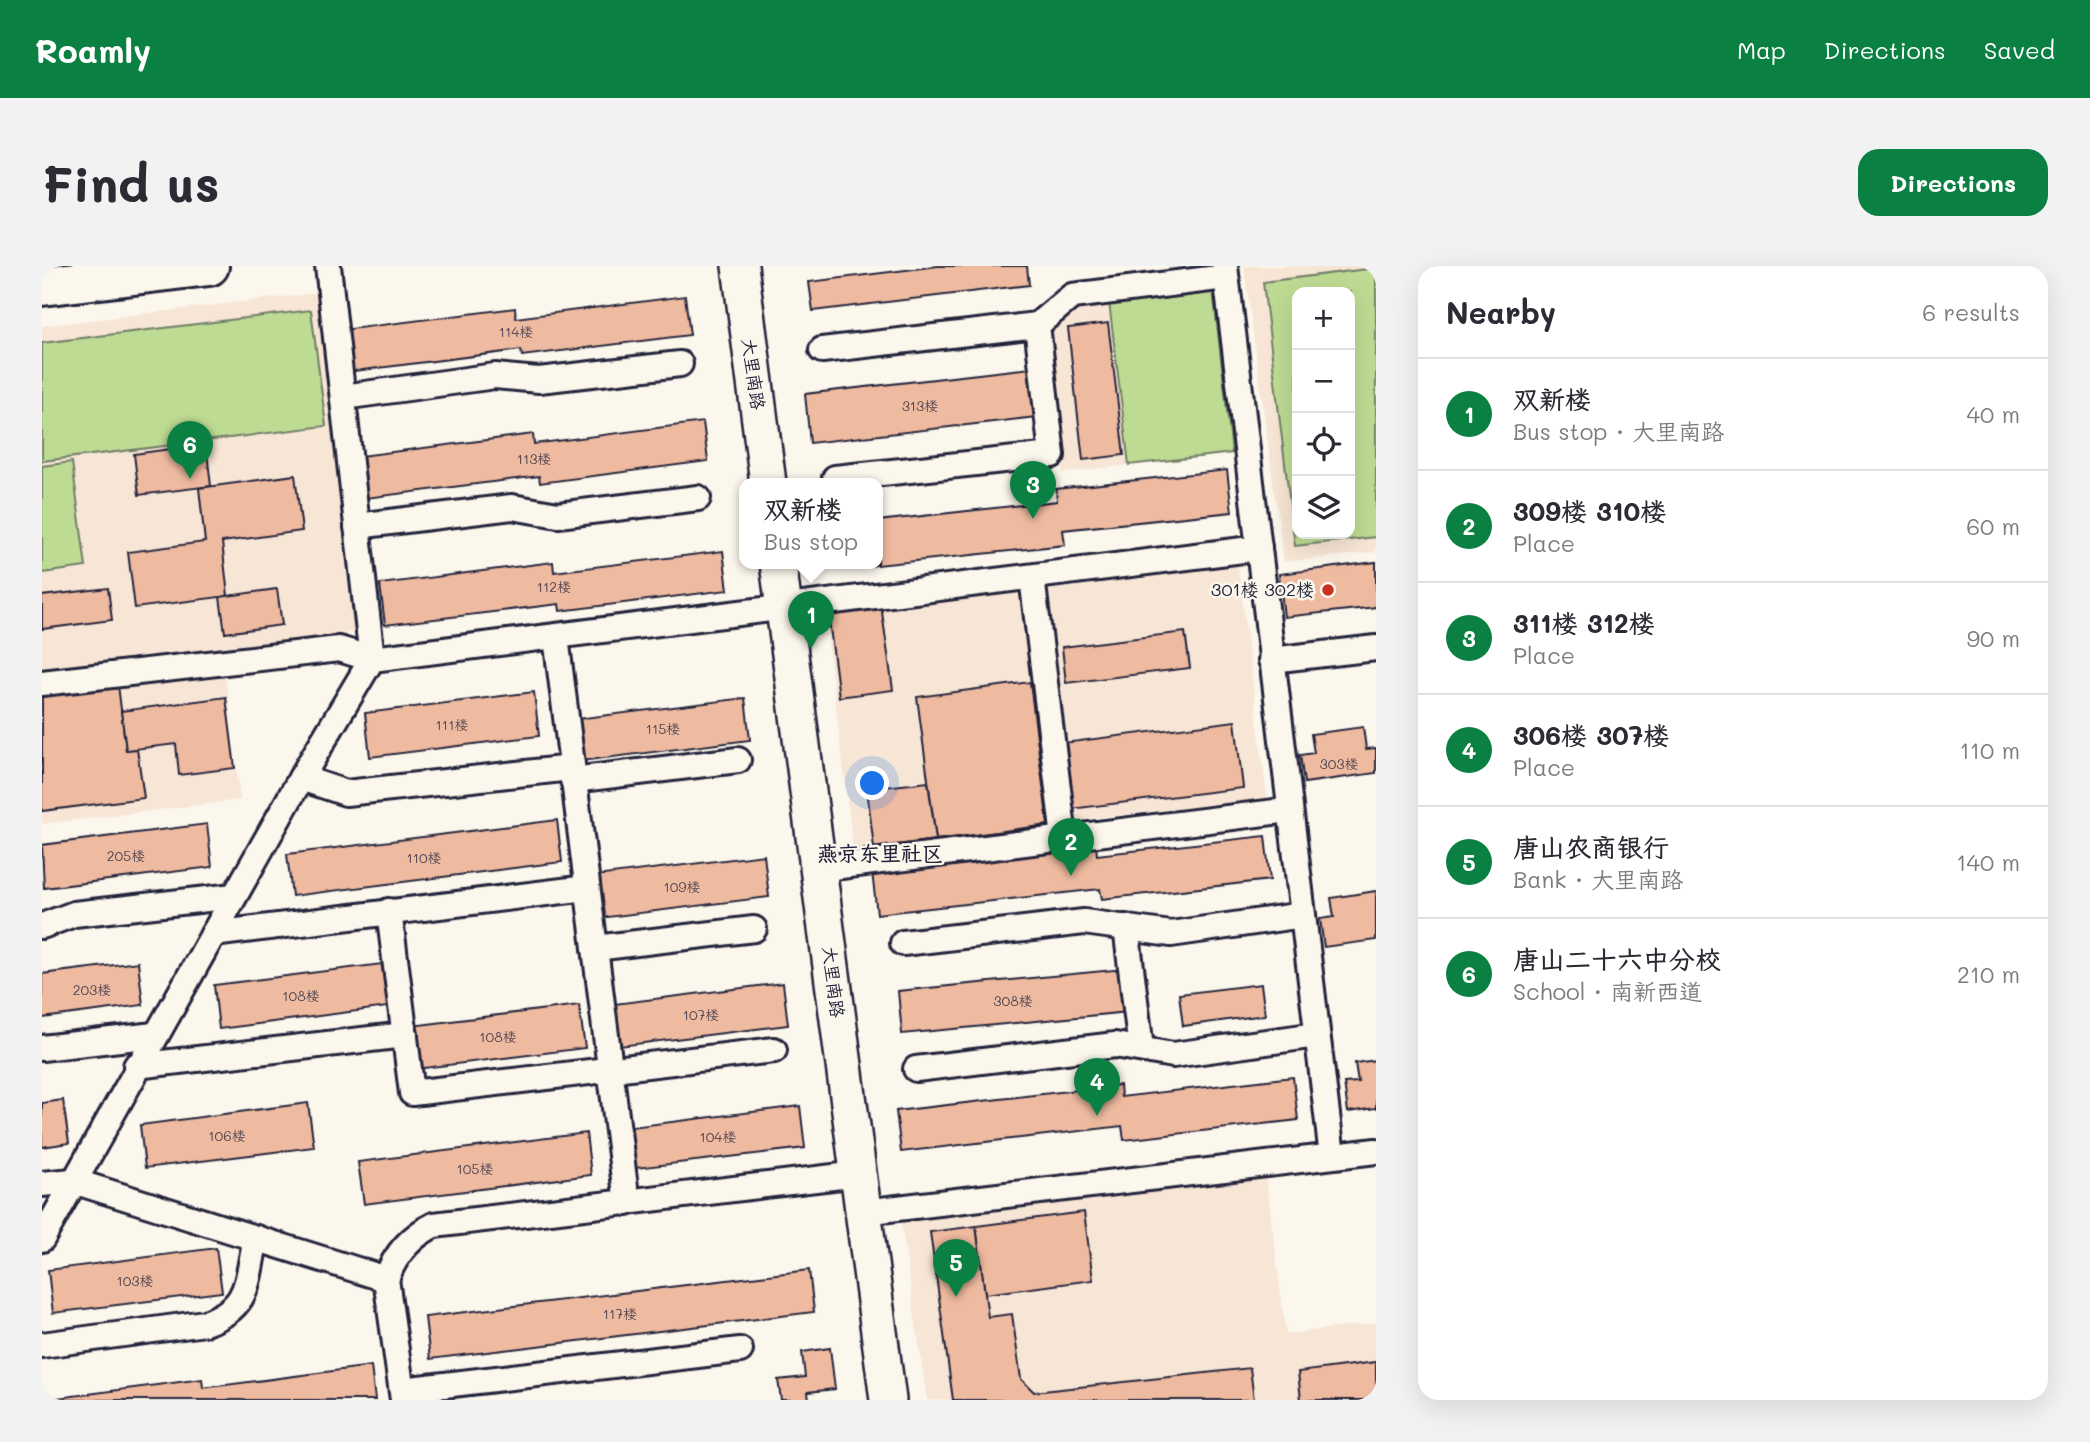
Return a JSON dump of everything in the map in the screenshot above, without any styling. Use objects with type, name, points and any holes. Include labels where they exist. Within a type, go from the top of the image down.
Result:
[{"type":"main road","points":[[42,286],[209,266]]},
{"type":"street","points":[[42,1239],[136,1066],[372,659],[328,266]]},
{"type":"street","name":"大里南路","points":[[740,266],[767,478]]},
{"type":"street","points":[[822,350],[1037,325],[1072,296],[1225,272],[1332,1156]]},
{"type":"street","points":[[835,478],[1052,455],[1037,325]]},
{"type":"street","points":[[343,397],[495,376],[539,380],[680,364]]},
{"type":"street","points":[[357,526],[512,508],[558,515],[698,498]]},
{"type":"street","points":[[42,684],[339,649],[372,659],[1259,548]]},
{"type":"street","name":"大里南路","points":[[779,569],[888,1400]]},
{"type":"street","points":[[1032,577],[1065,838]]},
{"type":"street","points":[[556,637],[627,1203]]},
{"type":"street","points":[[1271,660],[1376,648]]},
{"type":"street","points":[[301,778],[346,793],[738,760]]},
{"type":"street","points":[[825,868],[1290,810]]},
{"type":"street","points":[[213,934],[587,888]]},
{"type":"street","points":[[42,926],[74,914],[234,896]]},
{"type":"street","points":[[389,911],[412,1093],[774,1050]]},
{"type":"street","points":[[903,943],[1084,922],[1171,934],[1303,915]]},
{"type":"street","points":[[1126,927],[1141,1049]]},
{"type":"street","points":[[595,948],[754,929]]},
{"type":"street","points":[[916,1069],[1115,1045],[1172,1055],[1317,1034]]},
{"type":"street","points":[[42,1048],[154,1035]]},
{"type":"street","points":[[136,1066],[405,1035]]},
{"type":"street","points":[[864,1212],[1376,1151]]},
{"type":"street","points":[[740,1350],[402,1395],[386,1279],[392,1264],[417,1233],[435,1225],[858,1174]]},
{"type":"street","points":[[42,1184],[73,1181],[386,1279]]},
{"type":"street","points":[[42,1345],[205,1322],[228,1315],[242,1300],[256,1238]]},
{"type":"shaded area","points":[[1244,266],[1376,266],[1376,552],[1284,562]]},
{"type":"shaded area","points":[[317,293],[357,632],[222,647],[240,800],[42,824],[42,326]]},
{"type":"shaded area","points":[[1109,302],[1129,465],[1063,473],[1048,327],[1073,307]]},
{"type":"shaded area","points":[[1237,558],[1267,798],[1051,823],[1052,831],[854,856],[824,609]]},
{"type":"shaded area","points":[[1265,1171],[1286,1334],[1376,1323],[1376,1400],[927,1400],[900,1214]]},
{"type":"green space","points":[[1376,268],[1376,537],[1295,546],[1294,539],[1355,539],[1355,287],[1292,287],[1292,521],[1263,282]]},
{"type":"green space","points":[[1213,290],[1232,453],[1129,465],[1109,302]]},
{"type":"green space","points":[[311,310],[326,426],[42,461],[42,343]]},
{"type":"green space","points":[[72,462],[86,567],[42,573],[42,466]]},
{"type":"building","points":[[938,266],[1027,266],[1029,285],[813,311],[809,282]]},
{"type":"building","points":[[685,296],[690,335],[522,356],[521,350],[347,372],[342,330],[515,308],[516,318]]},
{"type":"building","points":[[1108,323],[1124,455],[1083,460],[1068,328]]},
{"type":"building","points":[[1031,368],[1036,417],[810,443],[805,394]]},
{"type":"building","points":[[703,422],[708,461],[540,483],[539,476],[366,498],[360,456],[533,434],[534,444]]},
{"type":"building","points":[[206,444],[211,486],[139,495],[134,454]]},
{"type":"building","points":[[1227,470],[1232,512],[1063,530],[1065,545],[883,564],[883,520],[1057,501],[1056,489]]},
{"type":"building","points":[[295,475],[302,531],[222,542],[228,596],[135,608],[128,552],[205,542],[199,488]]},
{"type":"building","points":[[723,551],[728,590],[560,611],[559,604],[385,625],[380,584],[553,562],[554,572]]},
{"type":"building","name":"301楼 302楼","points":[[1376,562],[1376,607],[1284,617],[1279,574]]},
{"type":"building","points":[[108,588],[112,620],[42,629],[42,596]]},
{"type":"building","points":[[277,589],[282,625],[225,633],[220,597]]},
{"type":"building","points":[[881,605],[893,690],[839,697],[828,612]]},
{"type":"building","points":[[1185,632],[1190,668],[1066,683],[1062,647]]},
{"type":"building","points":[[1030,682],[1048,825],[936,840],[917,697]]},
{"type":"building","points":[[118,685],[126,750],[137,749],[144,798],[42,811],[42,695]]},
{"type":"building","points":[[534,692],[539,736],[370,757],[365,713]]},
{"type":"building","points":[[226,697],[235,768],[179,775],[176,744],[126,750],[121,711]]},
{"type":"building","points":[[745,698],[750,740],[581,761],[576,719]]},
{"type":"building","points":[[1235,721],[1243,788],[1071,809],[1063,743]]},
{"type":"building","points":[[1363,727],[1366,749],[1376,748],[1376,773],[1304,783],[1300,755],[1314,753],[1311,734]]},
{"type":"building","points":[[928,782],[936,840],[874,848],[867,789]]},
{"type":"building","points":[[557,820],[562,862],[292,896],[287,854]]},
{"type":"building","points":[[207,824],[212,867],[44,888],[42,845]]},
{"type":"building","points":[[1265,836],[1270,880],[1102,899],[1100,889],[877,914],[872,872],[1096,846],[1097,855]]},
{"type":"building","points":[[764,855],[769,897],[600,918],[595,876]]},
{"type":"building","points":[[1376,891],[1376,940],[1324,947],[1320,919],[1334,917],[1331,898]]},
{"type":"building","points":[[138,962],[143,1005],[42,1018],[42,974]]},
{"type":"building","points":[[382,964],[388,1007],[219,1029],[214,985]]},
{"type":"building","points":[[1124,969],[1128,1012],[902,1034],[898,991]]},
{"type":"building","points":[[783,983],[788,1025],[620,1046],[614,1004]]},
{"type":"building","points":[[1261,984],[1265,1015],[1183,1026],[1179,994]]},
{"type":"building","points":[[579,1005],[585,1048],[416,1069],[411,1026]]},
{"type":"building","points":[[1376,1060],[1376,1108],[1348,1112],[1344,1083],[1358,1082],[1355,1063]]},
{"type":"building","points":[[1293,1077],[1298,1120],[1124,1140],[1122,1126],[901,1152],[896,1111],[1120,1085],[1121,1097]]},
{"type":"building","points":[[63,1100],[69,1143],[42,1147],[42,1103]]},
{"type":"building","points":[[308,1103],[314,1147],[145,1168],[140,1125]]},
{"type":"building","points":[[800,1106],[805,1148],[636,1168],[631,1127]]},
{"type":"building","points":[[586,1133],[591,1175],[364,1204],[358,1162]]},
{"type":"building","points":[[1084,1212],[1093,1280],[985,1294],[976,1226]]},
{"type":"building","points":[[976,1226],[988,1317],[1012,1314],[1021,1379],[1034,1392],[1250,1368],[1254,1400],[953,1400],[930,1232]]},
{"type":"building","points":[[216,1248],[222,1292],[53,1313],[48,1270]]},
{"type":"building","points":[[809,1270],[814,1312],[430,1359],[425,1317]]},
{"type":"building","points":[[830,1348],[835,1389],[808,1392],[809,1400],[781,1400],[778,1380],[805,1377],[802,1352]]},
{"type":"building","points":[[1376,1362],[1376,1400],[1301,1400],[1298,1372]]},
{"type":"building","points":[[371,1366],[375,1400],[42,1400],[202,1379],[203,1388]]},
{"type":"place","name":"唐山二十六中分校","points":[[190,479]]},
{"type":"place","name":"311楼 312楼","points":[[1033,519]]},
{"type":"place","name":"301楼 302楼","points":[[1328,590]]},
{"type":"place","name":"双新楼","points":[[811,649]]},
{"type":"place","name":"309楼 310楼","points":[[1071,876]]},
{"type":"place","name":"306楼 307楼","points":[[1097,1116]]},
{"type":"place","name":"唐山农商银行","points":[[956,1297]]},
{"type":"district","name":"燕京东里社区","points":[[880,854]]}]
